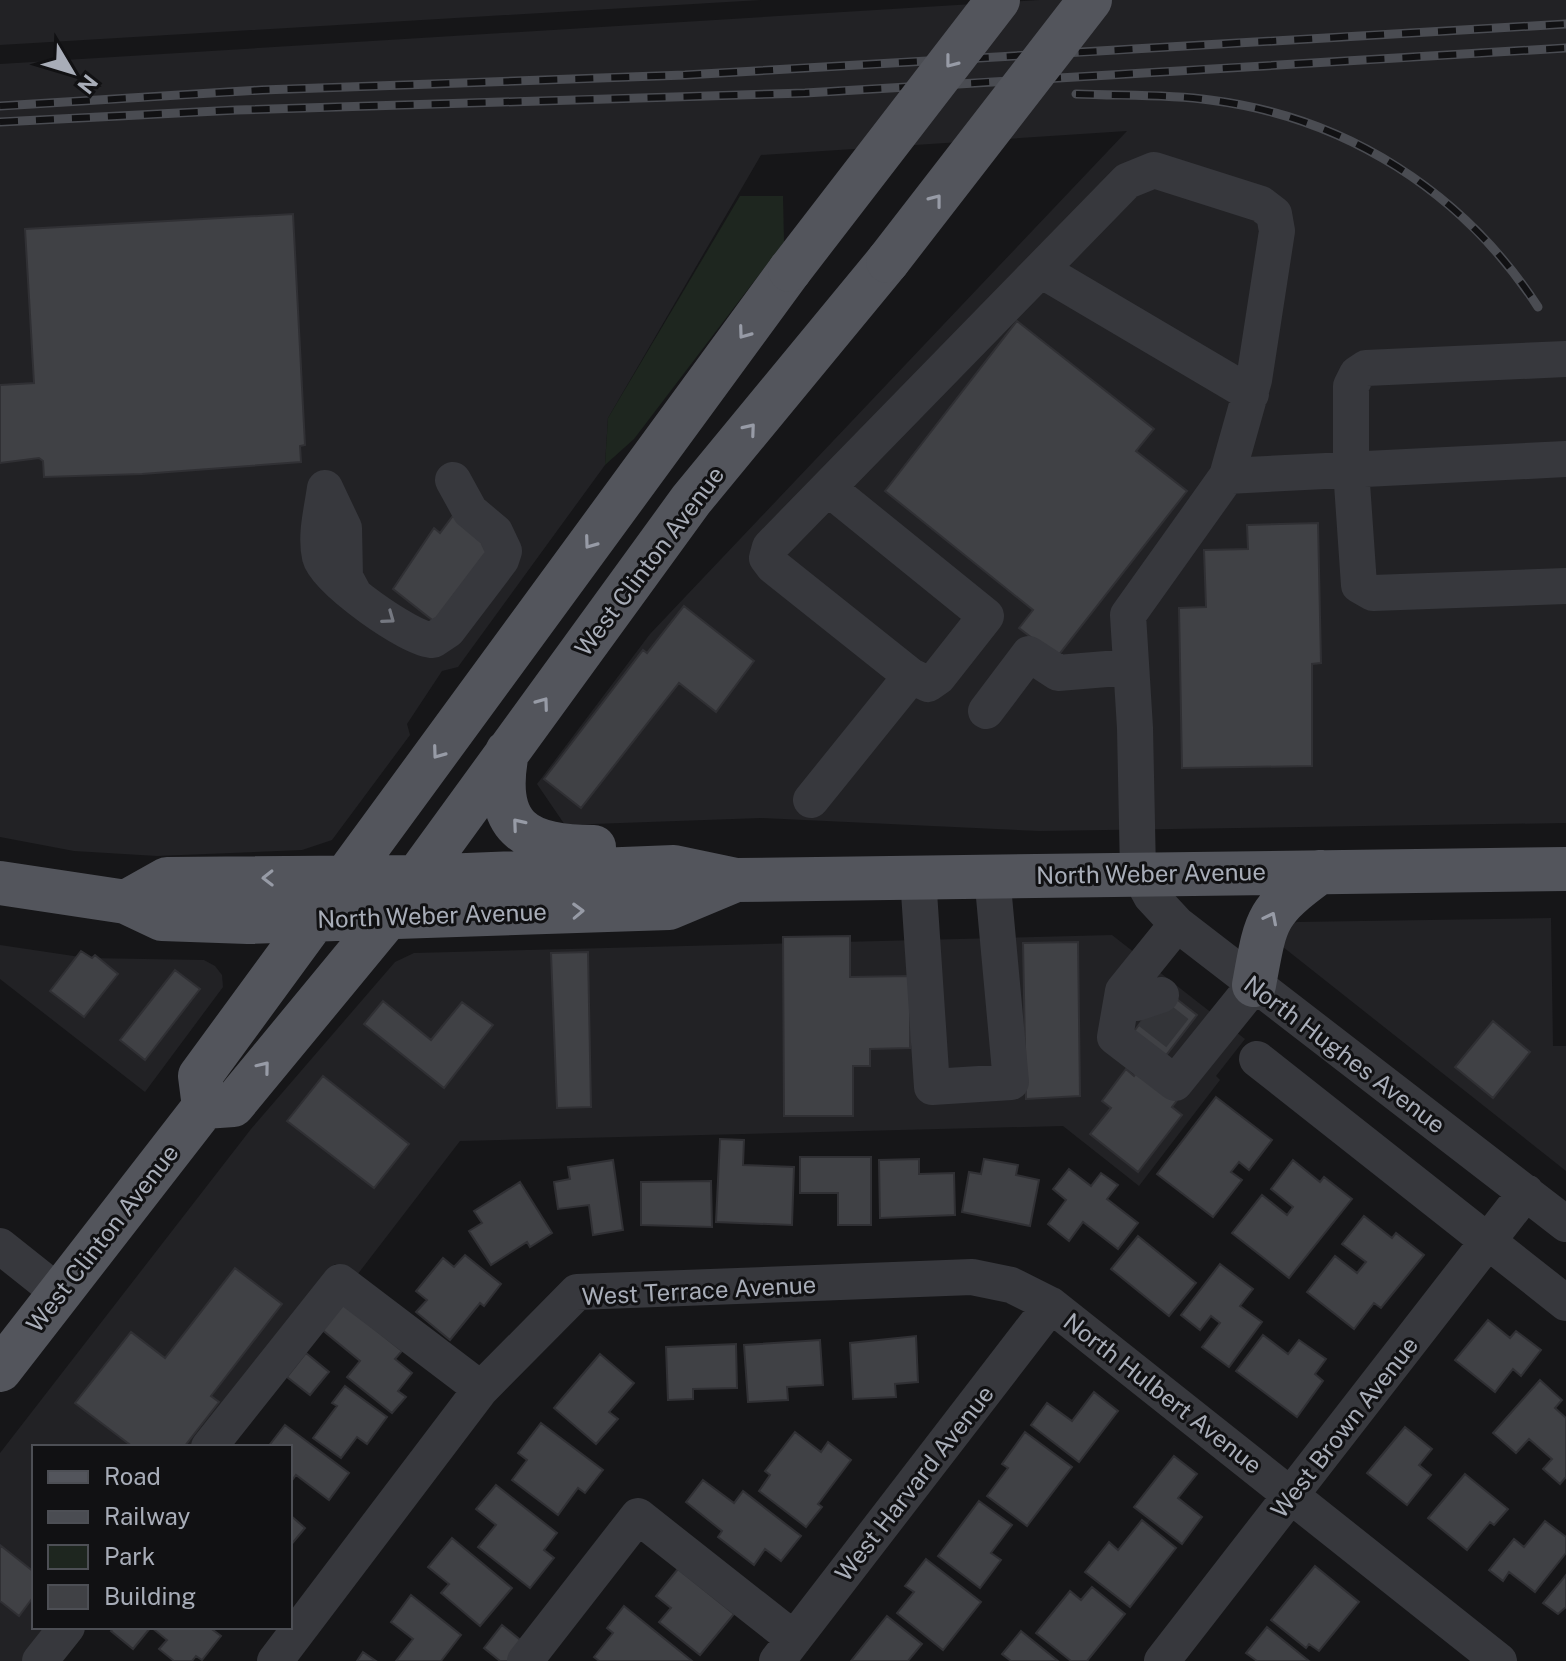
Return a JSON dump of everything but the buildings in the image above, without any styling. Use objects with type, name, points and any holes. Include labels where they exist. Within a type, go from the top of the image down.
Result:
[{"type":"main road","points":[[204,1107],[200,1076],[790,270],[998,0]]},
{"type":"main road","name":"West Clinton Avenue","points":[[0,1370],[204,1107],[233,1105],[388,917],[691,500],[888,261],[1090,0]]},
{"type":"main road","points":[[507,752],[503,789],[508,811],[521,830],[544,845],[614,846],[635,868]]},
{"type":"main road","name":"North Weber Avenue","points":[[126,902],[167,879],[417,877],[674,867],[736,880],[1138,872],[1566,869]]},
{"type":"main road","points":[[1254,985],[1266,923],[1274,908],[1320,872]]},
{"type":"main road","name":"North Weber Avenue","points":[[0,883],[126,902],[162,919],[316,919],[669,908],[736,880]]},
{"type":"street","points":[[986,616],[938,677],[928,684],[911,676],[767,558],[770,547],[1127,181],[1154,170],[1261,204],[1274,214],[1277,231],[1251,394],[1227,476],[1128,615],[1138,872]]},
{"type":"street","points":[[1041,270],[1251,394]]},
{"type":"street","points":[[1566,359],[1366,368],[1357,374],[1351,386],[1351,469],[1359,585],[1366,592],[1566,586]]},
{"type":"street","points":[[1227,476],[1566,459]]},
{"type":"street","points":[[325,488],[318,533],[320,556],[329,572],[353,593],[423,640],[440,637],[448,630],[501,560],[504,551],[495,532],[470,511],[453,480]]},
{"type":"street","points":[[828,488],[1029,654],[1058,673],[1131,667]]},
{"type":"street","points":[[986,711],[1029,654]]},
{"type":"street","points":[[811,800],[911,676]]},
{"type":"street","name":"North Hughes Avenue","points":[[1138,872],[1151,896],[1177,924],[1566,1224]]},
{"type":"street","points":[[918,877],[932,1087],[1011,1082],[992,875]]},
{"type":"street","points":[[1177,924],[1141,1005],[1115,1037],[1175,1083],[1187,1040],[1254,985]]},
{"type":"street","points":[[1257,1059],[1566,1303]]},
{"type":"street","name":"West Brown Avenue","points":[[1162,1661],[1526,1192]]},
{"type":"street","points":[[0,1246],[59,1293]]},
{"type":"street","name":"West Terrace Avenue","points":[[275,1661],[481,1389],[577,1292],[972,1277],[1011,1285],[1051,1305]]},
{"type":"street","points":[[211,1445],[340,1282],[481,1389]]},
{"type":"street","name":"North Hulbert Avenue","points":[[1051,1305],[1499,1661]]},
{"type":"street","name":"West Harvard Avenue","points":[[786,1650],[1051,1305]]},
{"type":"street","points":[[525,1661],[638,1516],[786,1650]]},
{"type":"street","points":[[40,1661],[65,1629]]},
{"type":"shaded area","points":[[0,0],[761,0],[0,45]]},
{"type":"shaded area","points":[[1039,0],[1566,0],[1566,823],[1040,831],[761,818],[565,825],[537,784],[650,634],[1127,131],[761,155],[608,418],[605,465],[458,667],[442,671],[407,724],[410,735],[332,840],[302,850],[157,856],[74,851],[0,837],[0,64]]},
{"type":"shaded area","points":[[1551,918],[1553,1046],[1566,1046],[1566,1171],[1283,947],[1291,924],[1297,922]]},
{"type":"shaded area","points":[[1112,935],[1245,1039],[1216,1076],[1220,1080],[1139,1186],[1063,1126],[460,1141],[354,1279],[335,1264],[195,1445],[32,1445],[32,1629],[52,1629],[27,1661],[0,1661],[0,1453],[251,1129],[395,962],[414,953]]},
{"type":"shaded area","points":[[0,945],[87,958],[204,960],[215,966],[222,975],[223,987],[145,1092],[0,979]]},
{"type":"green space","points":[[740,196],[783,196],[784,242],[634,439],[605,465],[608,418]]},
{"type":"tunnel","points":[[1149,1011],[1181,1036]]},
{"type":"railway","points":[[0,106],[262,90],[685,75],[1566,24]]},
{"type":"railway","points":[[0,122],[237,110],[805,93],[1566,48]]},
{"type":"railway","points":[[1076,94],[1210,100],[1260,109],[1308,123],[1354,143],[1397,167],[1437,195],[1508,266],[1538,307]]}]
